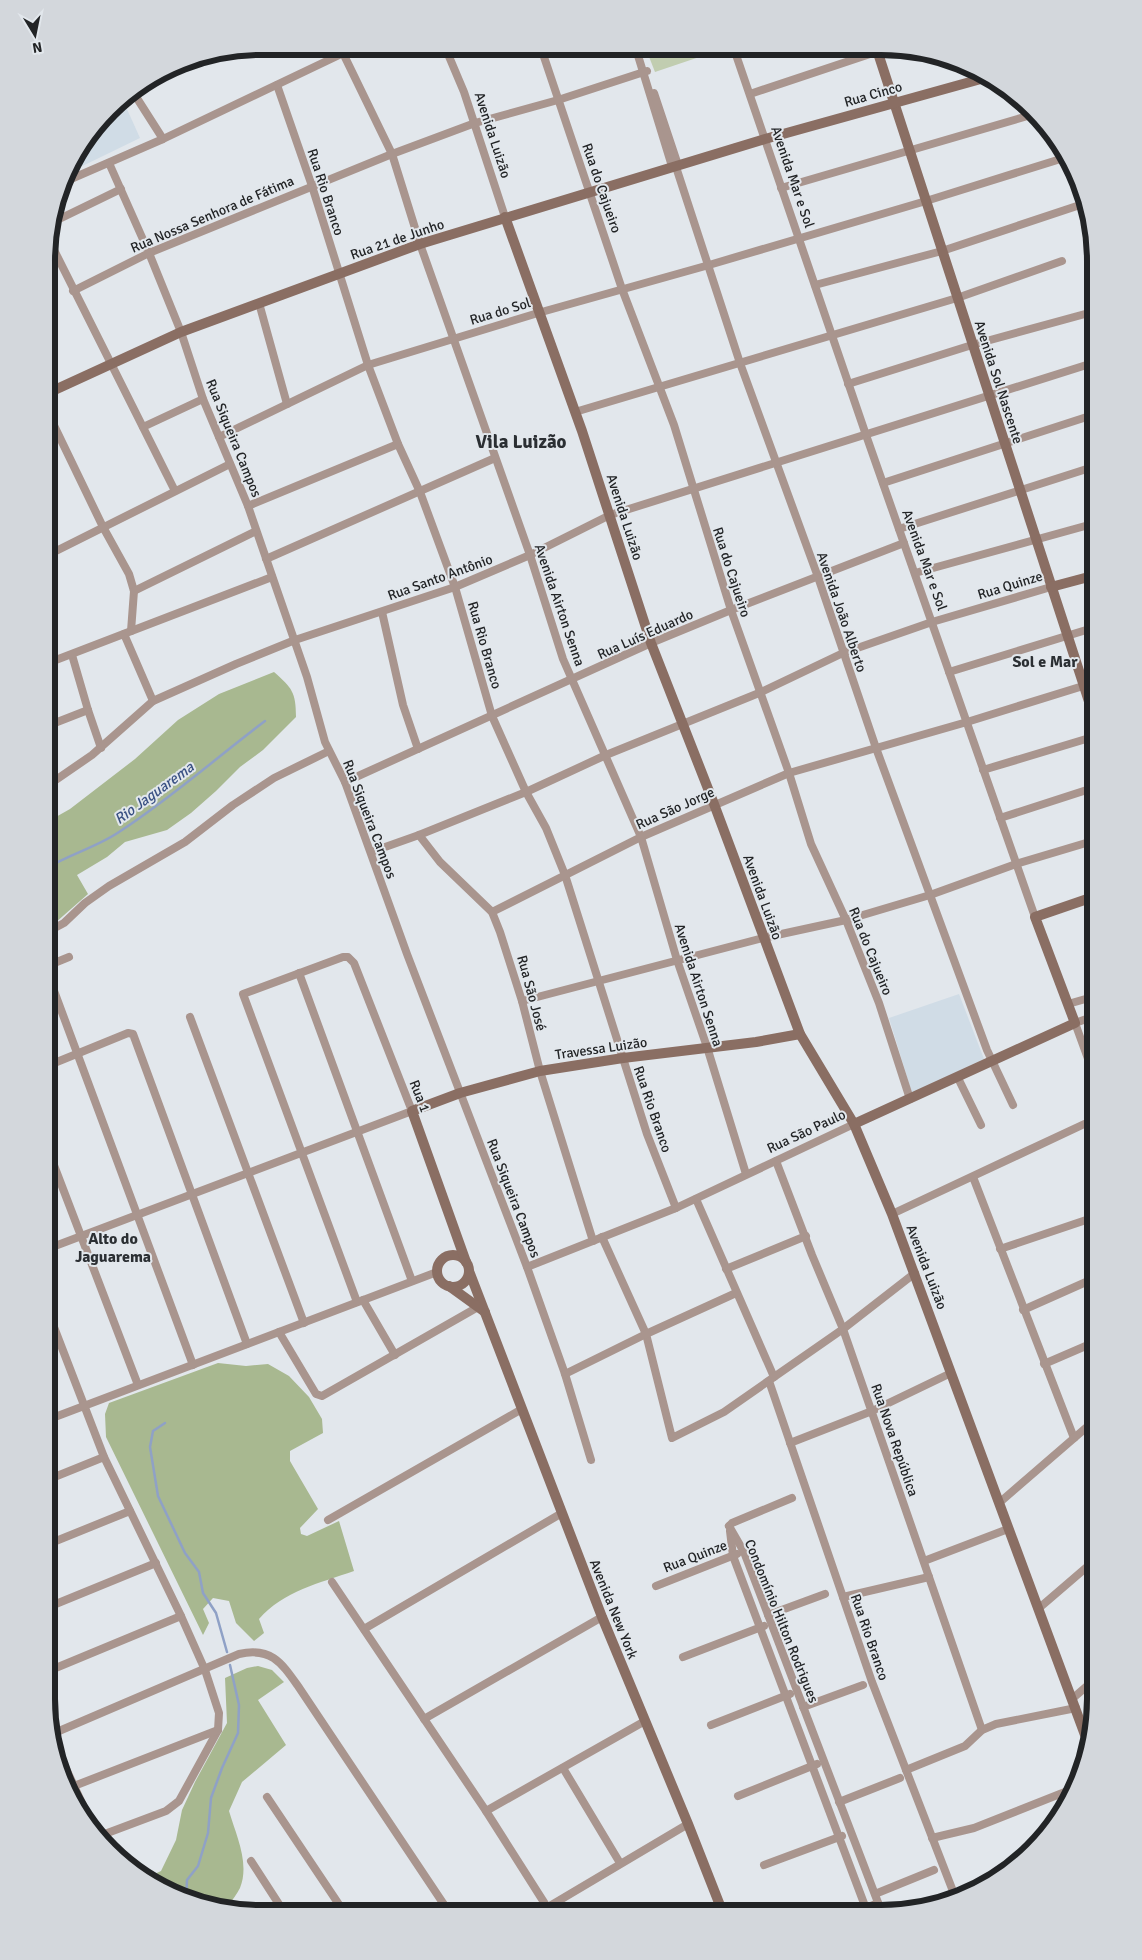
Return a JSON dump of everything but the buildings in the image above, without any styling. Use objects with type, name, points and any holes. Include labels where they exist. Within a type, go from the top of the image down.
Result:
[{"type":"street","points":[[72,178],[163,139],[277,85],[333,55]]},
{"type":"street","name":"Avenida Airton Senna","points":[[344,55],[392,154],[420,244],[530,555],[558,644],[640,837],[677,960],[707,1047],[746,1174]]},
{"type":"street","name":"Avenida Luizão","points":[[448,55],[475,123],[538,313],[575,412],[651,644],[714,804],[800,1034],[854,1124],[892,1214],[1084,1732]]},
{"type":"street","name":"Rua do Cajueiro","points":[[543,55],[622,289],[661,388],[731,610],[789,773],[811,844],[846,920],[879,1003],[910,1099]]},
{"type":"street","name":"Avenida João Alberto","points":[[638,55],[672,163],[676,167],[740,363],[818,577],[876,748],[992,1062],[1013,1105]]},
{"type":"street","name":"Avenida Mar e Sol","points":[[736,55],[848,384],[1016,864],[1087,1054]]},
{"type":"street","points":[[750,94],[867,55]]},
{"type":"street","name":"Avenida Sol Nascente","points":[[880,55],[909,150],[1087,697]]},
{"type":"street","name":"Rua Nossa Senhora de Fátima","points":[[73,291],[150,253],[392,154],[475,123],[558,100],[645,72]]},
{"type":"street","name":"Rua Cinco","points":[[765,139],[978,80]]},
{"type":"street","name":"Rua Rio Branco","points":[[277,85],[312,186],[368,365],[398,444],[420,492],[455,587],[492,716],[526,792],[546,828],[565,875],[647,1134],[676,1208]]},
{"type":"street","points":[[137,98],[163,139]]},
{"type":"street","points":[[781,188],[1028,116]]},
{"type":"street","name":"Rua 21 de Junho","points":[[55,390],[182,332],[420,244],[765,139]]},
{"type":"street","name":"Rua do Sol","points":[[219,437],[368,365],[538,313],[926,201],[1060,159]]},
{"type":"street","name":"Rua Siqueira Campos","points":[[109,163],[150,253],[182,332],[204,399],[248,506],[295,640],[329,751],[345,782],[460,1093],[527,1267],[566,1374],[591,1460]]},
{"type":"street","points":[[59,219],[121,189]]},
{"type":"street","points":[[815,285],[942,251],[1079,205]]},
{"type":"street","points":[[55,253],[175,492]]},
{"type":"street","points":[[575,412],[661,388],[957,298],[1062,261]]},
{"type":"street","points":[[259,303],[286,404]]},
{"type":"street","points":[[848,384],[972,345],[1087,313]]},
{"type":"street","name":"Rua Santo Antônio","points":[[55,780],[101,748],[153,701],[172,691],[295,640],[455,587],[530,555],[610,515],[1087,365]]},
{"type":"street","points":[[143,427],[204,399]]},
{"type":"street","points":[[883,483],[1087,417]]},
{"type":"street","points":[[55,428],[103,527],[129,574],[134,591],[127,633],[153,701]]},
{"type":"street","points":[[248,506],[398,444]]},
{"type":"street","points":[[266,559],[496,458]]},
{"type":"street","points":[[55,551],[230,464]]},
{"type":"street","points":[[899,529],[1087,469]]},
{"type":"street","points":[[915,573],[1087,526]]},
{"type":"street","points":[[134,591],[256,531]]},
{"type":"street","name":"Rua Luís Eduardo","points":[[345,782],[651,644],[731,610],[904,543]]},
{"type":"street","points":[[55,661],[272,577]]},
{"type":"street","name":"Rua Quinze","points":[[371,852],[526,792],[606,755],[760,693],[843,653],[932,622],[1087,577]]},
{"type":"street","points":[[382,612],[403,706],[418,749]]},
{"type":"street","points":[[949,672],[1087,629]]},
{"type":"street","points":[[72,655],[101,748]]},
{"type":"street","name":"Rua São Jorge","points":[[492,912],[640,837],[789,773],[967,722],[1087,684]]},
{"type":"street","points":[[55,723],[88,710]]},
{"type":"street","points":[[983,770],[1087,739]]},
{"type":"street","points":[[55,928],[64,923],[85,903],[109,886],[185,842],[233,805],[274,778],[329,751]]},
{"type":"street","points":[[1000,818],[1087,790]]},
{"type":"street","name":"Rua São José","points":[[418,835],[440,862],[492,912],[507,948],[540,1071],[593,1241]]},
{"type":"street","points":[[522,1001],[763,938],[846,920],[930,895],[1016,864],[1087,843]]},
{"type":"street","points":[[1035,917],[1087,899]]},
{"type":"street","points":[[55,963],[69,957]]},
{"type":"street","name":"Rua 1","points":[[299,973],[343,957],[348,957],[354,963],[412,1111],[468,1266]]},
{"type":"street","points":[[395,1355],[360,1301],[243,994],[299,973],[412,1281]]},
{"type":"street","points":[[55,994],[193,1364]]},
{"type":"street","points":[[1068,1004],[1087,999]]},
{"type":"street","points":[[190,1017],[304,1323]]},
{"type":"street","name":"Rua São Paulo","points":[[527,1267],[676,1208],[854,1124],[1087,1019]]},
{"type":"street","points":[[55,1063],[128,1033],[131,1033],[134,1037],[247,1344]]},
{"type":"street","name":"Travessa Luizão","points":[[412,1111],[460,1093],[540,1071],[623,1058],[756,1042],[800,1034]]},
{"type":"street","points":[[958,1078],[981,1126]]},
{"type":"street","points":[[55,1246],[412,1111]]},
{"type":"street","points":[[892,1214],[1087,1123]]},
{"type":"street","name":"Rua Nova República","points":[[776,1161],[843,1329],[982,1730]]},
{"type":"street","points":[[55,1168],[138,1385]]},
{"type":"street","points":[[973,1177],[1074,1438]]},
{"type":"street","name":"Rua Rio Branco","points":[[696,1199],[772,1379],[790,1443],[872,1682],[953,1892]]},
{"type":"street","points":[[1000,1248],[1087,1220]]},
{"type":"street","points":[[726,1269],[806,1236]]},
{"type":"street","points":[[602,1238],[646,1334],[672,1438],[724,1412],[843,1329],[915,1274]]},
{"type":"street","points":[[279,1332],[319,1396],[322,1396],[395,1355],[482,1310],[441,1281],[437,1272],[440,1263],[458,1251],[459,1241]]},
{"type":"street","points":[[449,1286],[454,1287],[463,1283],[469,1275],[468,1266],[460,1256],[451,1255]]},
{"type":"street","name":"Avenida New York","points":[[468,1266],[482,1310],[602,1617],[720,1905]]},
{"type":"street","points":[[55,1417],[437,1272]]},
{"type":"street","points":[[1023,1310],[1087,1282]]},
{"type":"street","points":[[566,1374],[646,1334],[736,1293]]},
{"type":"street","points":[[55,1330],[104,1458],[181,1616],[205,1670],[219,1713],[218,1730],[174,1807],[106,1834]]},
{"type":"street","points":[[1044,1364],[1087,1345]]},
{"type":"street","points":[[790,1443],[872,1411],[951,1373]]},
{"type":"street","points":[[328,1520],[522,1409]]},
{"type":"street","points":[[999,1503],[1087,1427]]},
{"type":"street","points":[[55,1477],[104,1458]]},
{"type":"street","points":[[729,1526],[732,1523],[792,1498]]},
{"type":"street","points":[[55,1541],[130,1511]]},
{"type":"street","points":[[364,1629],[562,1513]]},
{"type":"street","name":"Condomínio Hilton Rodrigues","points":[[729,1526],[744,1552],[878,1903]]},
{"type":"street","name":"Condomínio Hilton Rodrigues","points":[[729,1526],[733,1556],[865,1905]]},
{"type":"street","points":[[924,1561],[1008,1529]]},
{"type":"street","name":"Rua Quinze","points":[[656,1586],[744,1552]]},
{"type":"street","points":[[55,1604],[156,1563]]},
{"type":"street","points":[[1038,1609],[1087,1567]]},
{"type":"street","points":[[843,1597],[929,1577]]},
{"type":"street","points":[[332,1582],[486,1811],[545,1905]]},
{"type":"street","points":[[768,1615],[825,1594]]},
{"type":"street","points":[[55,1668],[181,1616]]},
{"type":"street","points":[[424,1720],[602,1617]]},
{"type":"street","points":[[683,1657],[771,1623]]},
{"type":"street","points":[[58,1732],[239,1654],[252,1651],[266,1653],[284,1667],[444,1905]]},
{"type":"street","points":[[803,1707],[863,1685]]},
{"type":"street","points":[[906,1770],[965,1746],[982,1730],[996,1724],[1074,1704],[1087,1689]]},
{"type":"street","points":[[711,1725],[797,1692]]},
{"type":"street","points":[[486,1811],[645,1721]]},
{"type":"street","points":[[74,1786],[218,1730]]},
{"type":"street","points":[[738,1796],[824,1761]]},
{"type":"street","points":[[562,1768],[620,1863]]},
{"type":"street","points":[[839,1802],[900,1778]]},
{"type":"street","points":[[932,1838],[982,1825],[1065,1792]]},
{"type":"street","points":[[267,1798],[339,1905]]},
{"type":"street","points":[[549,1905],[688,1824]]},
{"type":"street","points":[[764,1865],[851,1833]]},
{"type":"street","points":[[251,1861],[279,1905]]},
{"type":"street","points":[[875,1894],[934,1870]]},
{"type":"shaded area","points":[[125,106],[140,138],[77,169],[106,125]]},
{"type":"shaded area","points":[[959,994],[984,1059],[912,1093],[889,1018]]},
{"type":"green space","points":[[648,55],[705,55],[655,72]]},
{"type":"green space","points":[[274,672],[292,691],[296,717],[263,750],[240,767],[191,813],[167,830],[125,842],[107,857],[77,875],[88,894],[55,923],[55,817],[70,809],[135,759],[178,720],[219,694]]},
{"type":"green space","points":[[218,1363],[246,1366],[268,1364],[289,1376],[309,1397],[322,1419],[323,1433],[290,1451],[290,1461],[318,1509],[300,1528],[301,1534],[307,1536],[339,1521],[354,1571],[315,1584],[279,1601],[259,1619],[264,1633],[254,1641],[236,1623],[229,1601],[213,1598],[203,1609],[209,1623],[203,1635],[106,1437],[105,1414],[109,1403]]},
{"type":"green space","points":[[258,1666],[272,1670],[284,1682],[258,1700],[286,1745],[242,1782],[229,1811],[243,1859],[243,1878],[240,1888],[231,1902],[195,1894],[170,1884],[154,1874],[161,1871],[176,1840],[182,1810],[227,1723],[225,1678],[247,1668]]},
{"type":"waterway","name":"Rio Jaguarema","points":[[55,864],[111,837],[138,819],[265,721]]},
{"type":"waterway","points":[[165,1423],[153,1431],[150,1447],[158,1496],[185,1553],[199,1572],[203,1593],[216,1613],[227,1652]]},
{"type":"waterway","points":[[186,1891],[187,1880],[198,1866],[208,1833],[211,1798],[238,1733],[239,1705],[230,1665]]},
{"type":"district","name":"Vila Luizão","points":[[521,441]]},
{"type":"district","name":"Sol e Mar","points":[[1045,661]]},
{"type":"district","name":"Alto do Jaguarema","points":[[113,1247]]}]
